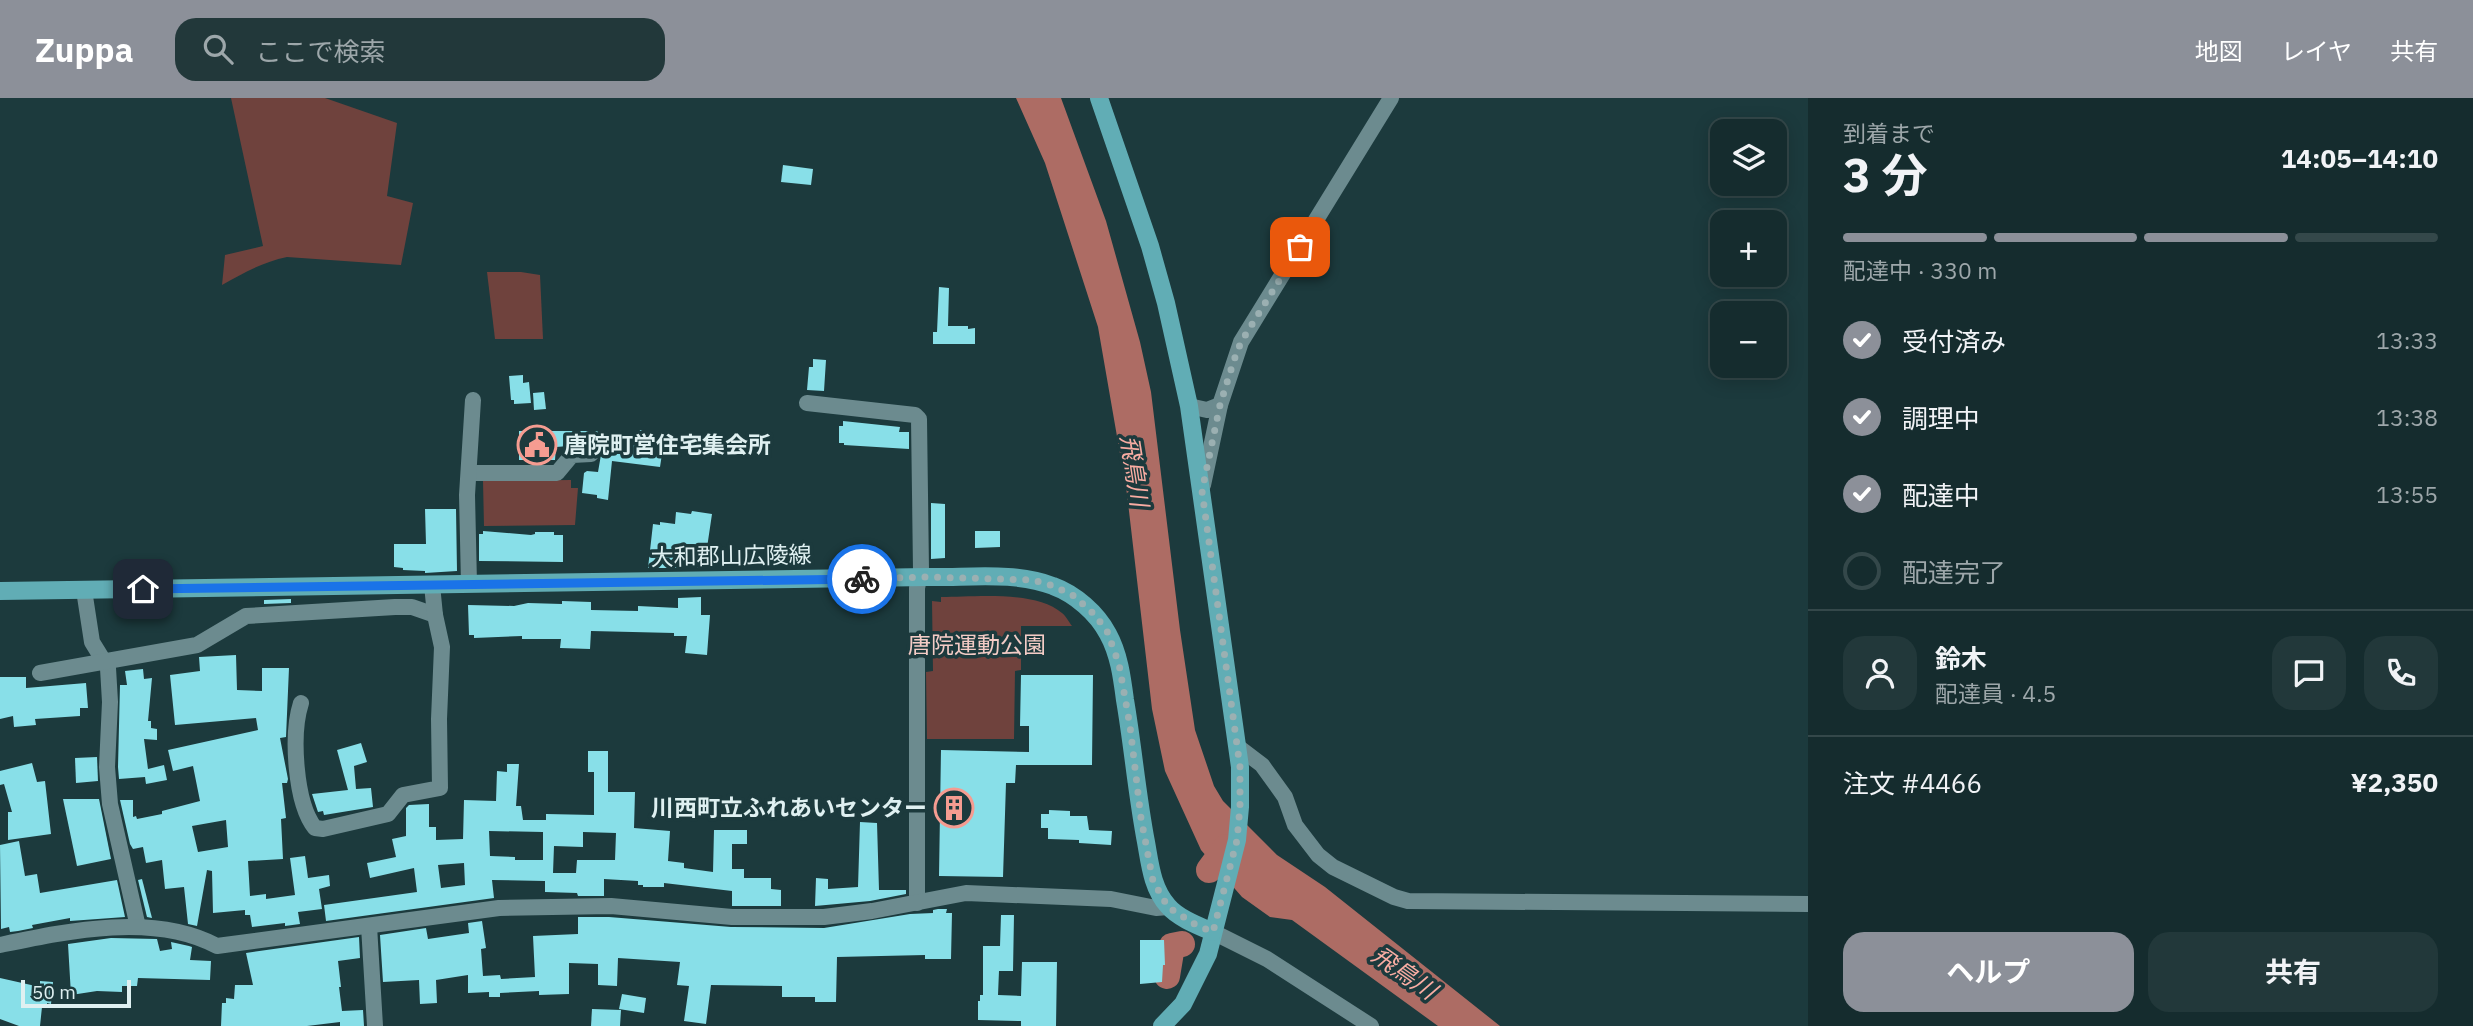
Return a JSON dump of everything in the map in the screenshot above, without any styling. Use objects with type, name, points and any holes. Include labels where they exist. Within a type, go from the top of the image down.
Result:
[{"type":"main road","points":[[1099,98],[1153,258],[1189,405],[1240,767],[1237,840],[1208,954],[1183,1004],[1162,1026]]},
{"type":"main road","name":"大和郡山広陵線","points":[[0,591],[918,578],[1033,580],[1074,596],[1094,614],[1107,631],[1119,664],[1130,726],[1141,818],[1153,881],[1168,907]]},
{"type":"main road","points":[[1168,907],[1196,925],[1213,932]]},
{"type":"street","points":[[1202,491],[1220,405],[1241,342],[1391,98]]},
{"type":"street","points":[[469,584],[467,495],[473,400]]},
{"type":"street","points":[[807,403],[915,415],[919,419],[921,570],[918,578],[917,903]]},
{"type":"street","points":[[1189,405],[1208,410],[1220,405]]},
{"type":"street","points":[[470,473],[557,473],[572,455],[592,454]]},
{"type":"street","points":[[301,704],[296,718],[297,770],[308,819],[315,828],[323,829],[388,814],[403,795],[440,788],[442,647],[432,585]]},
{"type":"street","points":[[246,617],[250,604],[250,587]]},
{"type":"street","points":[[84,590],[92,642],[108,668],[110,702],[107,767],[110,804],[138,927]]},
{"type":"street","points":[[40,673],[197,645],[246,617],[395,607],[412,607],[435,615]]},
{"type":"street","points":[[1237,746],[1262,765],[1285,797],[1295,825],[1318,855],[1333,867],[1394,897],[1408,901],[1808,904]]},
{"type":"street","points":[[0,945],[41,937],[138,927],[192,934],[217,946],[499,908],[611,906],[732,917],[824,918],[966,892],[1111,899],[1156,908],[1168,907]]},
{"type":"street","points":[[369,926],[375,1026]]},
{"type":"street","points":[[1213,932],[1267,959],[1371,1026]]},
{"type":"green space","points":[[231,98],[325,98],[397,123],[387,196],[413,203],[401,265],[287,257],[261,265],[222,285],[225,255],[263,246]]},
{"type":"green space","points":[[487,272],[540,275],[543,339],[495,339]]},
{"type":"green space","points":[[571,480],[571,488],[578,488],[575,525],[484,526],[483,481]]},
{"type":"green space","name":"唐院運動公園","points":[[1004,596],[1036,601],[1062,613],[1072,626],[1021,626],[1021,670],[1015,671],[1014,739],[927,739],[926,672],[933,671],[932,601],[941,602],[941,597]]},
{"type":"water","points":[[1016,98],[1061,98],[1106,221],[1151,392],[1195,730],[1214,786],[1223,801],[1277,855],[1325,887],[1500,1026],[1438,1026],[1292,920],[1270,917],[1242,897],[1201,850],[1165,771],[1152,709],[1127,494],[1098,327],[1045,163]]},
{"type":"building","points":[[783,165],[813,169],[811,185],[781,182]]},
{"type":"building","points":[[939,287],[949,288],[948,326],[975,328],[975,344],[933,344],[933,332],[937,332]]},
{"type":"building","points":[[813,359],[826,360],[824,391],[807,390],[809,367],[813,367]]},
{"type":"building","points":[[523,375],[523,383],[529,382],[531,403],[514,404],[514,400],[511,400],[509,376]]},
{"type":"building","points":[[544,392],[546,409],[534,410],[533,393]]},
{"type":"building","points":[[843,421],[900,427],[899,432],[909,432],[909,449],[839,443],[839,426],[843,426]]},
{"type":"building","points":[[640,430],[651,434],[644,451],[662,454],[660,467],[612,461],[608,500],[582,493],[584,473],[598,472],[602,449],[595,444],[556,447],[555,460],[519,460],[519,431],[596,431],[613,437],[611,445],[632,449]]},
{"type":"building","points":[[931,503],[945,504],[945,558],[931,559]]},
{"type":"building","points":[[425,509],[456,509],[457,571],[425,573],[394,567],[394,544],[426,544]]},
{"type":"building","points":[[692,511],[712,514],[704,568],[648,568],[653,524],[675,524],[676,512],[691,514]]},
{"type":"building","points":[[483,531],[531,535],[535,532],[554,532],[554,535],[563,535],[563,562],[479,561],[479,534],[483,534]]},
{"type":"building","points":[[975,531],[1000,531],[1000,547],[975,548]]},
{"type":"building","points":[[701,597],[701,615],[710,615],[707,655],[685,653],[687,636],[674,636],[674,633],[591,631],[590,649],[560,648],[561,639],[522,639],[522,636],[474,638],[474,635],[469,635],[468,605],[514,606],[528,603],[562,604],[562,601],[591,602],[591,610],[638,611],[638,606],[678,608],[678,598]]},
{"type":"building","points":[[291,599],[291,603],[264,604],[264,600]]},
{"type":"building","points":[[236,655],[237,690],[262,691],[262,668],[289,668],[286,737],[280,738],[288,779],[287,783],[282,783],[286,818],[281,819],[283,859],[248,861],[250,896],[266,894],[266,899],[295,895],[290,858],[305,856],[308,878],[329,875],[330,886],[319,889],[322,909],[298,912],[300,924],[252,927],[250,915],[245,915],[245,910],[213,913],[212,871],[207,870],[197,926],[188,924],[184,887],[165,889],[162,860],[146,863],[143,847],[133,849],[130,844],[120,800],[133,800],[133,817],[136,816],[137,819],[200,801],[193,766],[173,771],[168,750],[258,730],[256,718],[175,725],[170,675],[200,671],[199,657]],"holes":[[[226,820],[228,847],[198,852],[192,826]]]},
{"type":"building","points":[[143,669],[144,679],[152,678],[148,721],[151,721],[151,728],[157,729],[157,740],[144,739],[148,769],[164,765],[167,780],[146,784],[145,777],[119,779],[118,767],[120,685],[127,685],[125,671]]},
{"type":"building","points":[[1021,675],[1093,675],[1092,765],[1016,765],[1015,783],[1006,783],[1003,877],[939,876],[941,750],[1029,752],[1029,726],[1020,726]]},
{"type":"building","points":[[0,677],[26,677],[26,688],[86,683],[88,708],[80,708],[80,716],[35,719],[36,725],[14,727],[13,716],[0,719]]},
{"type":"building","points":[[361,743],[367,762],[354,766],[356,789],[371,788],[373,807],[324,815],[323,811],[318,812],[312,794],[348,790],[337,750]]},
{"type":"building","points":[[588,751],[608,751],[608,792],[635,792],[634,828],[670,831],[668,861],[684,863],[684,868],[713,872],[714,830],[747,830],[747,844],[732,844],[732,869],[744,869],[744,878],[771,878],[771,889],[781,890],[781,906],[732,906],[732,891],[664,883],[664,887],[643,887],[638,885],[638,881],[604,879],[604,896],[578,896],[577,893],[545,892],[545,881],[492,880],[494,898],[326,921],[324,905],[417,892],[414,868],[370,878],[367,863],[396,857],[392,839],[406,836],[406,808],[409,805],[429,804],[429,827],[436,827],[436,840],[463,839],[464,800],[496,801],[497,771],[507,772],[507,764],[519,764],[516,806],[521,806],[523,820],[546,820],[546,814],[594,815],[594,772],[588,772]],"holes":[[[489,831],[543,832],[543,860],[515,860],[515,857],[490,856]],[[583,832],[616,833],[615,860],[577,860],[576,873],[553,873],[554,846],[583,847]],[[464,863],[465,885],[441,888],[438,865]]]},
{"type":"building","points":[[97,757],[98,781],[76,783],[75,758]]},
{"type":"building","points":[[32,763],[37,782],[45,781],[51,834],[8,840],[8,812],[12,812],[4,784],[0,785],[0,771]]},
{"type":"building","points":[[63,799],[99,799],[111,859],[77,866]]},
{"type":"building","points":[[1049,810],[1070,811],[1070,816],[1087,816],[1089,830],[1112,831],[1111,845],[1048,839],[1048,828],[1041,828],[1041,814],[1049,814]]},
{"type":"building","points":[[860,822],[877,823],[879,890],[906,890],[906,894],[870,901],[815,906],[816,878],[828,879],[828,889],[858,887]]},
{"type":"building","points":[[19,841],[25,876],[37,874],[40,893],[117,880],[125,917],[70,921],[70,918],[32,925],[33,928],[18,931],[10,932],[9,927],[1,929],[0,845]]},
{"type":"building","points":[[142,879],[152,918],[147,917],[138,880]]},
{"type":"building","points":[[947,909],[946,913],[952,913],[951,959],[925,959],[925,955],[837,957],[836,1002],[815,1002],[815,997],[782,997],[782,986],[711,985],[706,1024],[684,1021],[689,986],[677,985],[680,962],[618,958],[617,986],[598,985],[598,964],[569,963],[569,994],[539,995],[539,991],[500,993],[500,997],[489,997],[489,992],[468,993],[468,975],[436,980],[437,1003],[420,1004],[419,980],[383,982],[380,935],[426,928],[428,939],[469,933],[468,923],[482,921],[486,948],[481,949],[483,976],[500,975],[501,979],[535,977],[533,936],[578,934],[578,917],[731,927],[824,928],[910,914],[933,913],[933,910]]},
{"type":"building","points":[[1001,915],[1014,915],[1013,971],[999,971],[998,995],[1021,996],[1022,962],[1057,962],[1056,1026],[1021,1026],[1021,1021],[978,1020],[978,1001],[980,995],[983,995],[983,946],[1000,946]]},
{"type":"building","points":[[359,937],[360,958],[338,961],[339,987],[342,1011],[363,1010],[364,1026],[340,1026],[340,1022],[307,1026],[221,1026],[222,1003],[226,1003],[226,998],[234,999],[235,985],[253,985],[246,953]]},
{"type":"building","points":[[111,938],[157,939],[160,951],[172,949],[171,942],[192,947],[190,960],[211,961],[210,980],[138,978],[137,986],[122,986],[122,992],[97,991],[71,995],[68,944]]},
{"type":"building","points":[[1140,940],[1164,940],[1165,965],[1162,982],[1140,984]]},
{"type":"building","points":[[0,978],[40,987],[40,981],[53,982],[51,1004],[47,1003],[47,1007],[42,1007],[40,1026],[19,1026],[0,1019]]},
{"type":"building","points":[[622,994],[646,998],[644,1013],[619,1009]]},
{"type":"building","points":[[592,1009],[621,1010],[620,1026],[591,1026]]},
{"type":"waterway","name":"飛鳥川","points":[[1209,870],[1226,847]]},
{"type":"waterway","points":[[1167,976],[1172,946],[1182,944]]},
{"type":"way so far","points":[[862,579],[927,577],[1033,580],[1074,596],[1094,614],[1114,645],[1119,664],[1130,726],[1141,818],[1153,881],[1168,907],[1196,925],[1213,932],[1237,840],[1240,767],[1202,491],[1205,466],[1220,405],[1241,342],[1300,247]]},
{"type":"place","name":"唐院町営住宅集会所","points":[[537,445]]},
{"type":"place","name":"川西町立ふれあいセンター","points":[[954,808]]},
{"type":"route","points":[[143,589],[862,579]]}]
